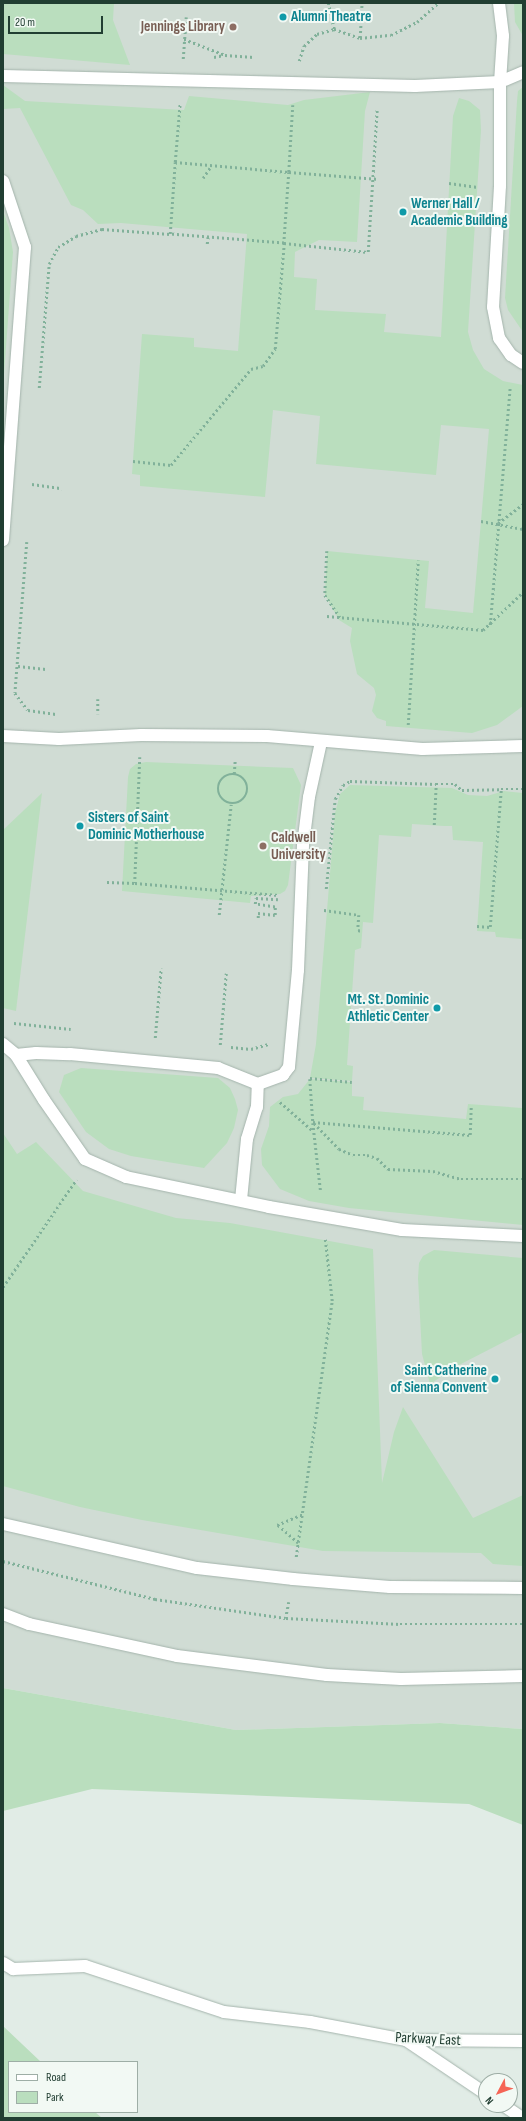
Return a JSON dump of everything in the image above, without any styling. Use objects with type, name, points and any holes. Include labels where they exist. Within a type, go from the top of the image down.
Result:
[{"type":"street","points":[[499,3],[503,36],[500,82],[500,186],[493,307],[499,338],[511,355],[523,363]]},
{"type":"street","points":[[3,76],[415,86],[500,82],[523,72]]},
{"type":"street","points":[[3,181],[25,247],[3,540]]},
{"type":"street","points":[[3,736],[59,739],[141,735],[267,736],[321,742],[422,749],[523,746]]},
{"type":"street","points":[[16,1055],[70,1054],[218,1068],[258,1084],[283,1075],[289,1067],[298,970],[303,845],[308,797],[321,742]]},
{"type":"street","points":[[3,1044],[16,1055],[44,1100],[89,1161],[126,1177],[269,1207],[402,1230],[523,1236]]},
{"type":"street","points":[[241,1200],[247,1139],[256,1107],[258,1084]]},
{"type":"street","points":[[3,1524],[205,1568],[390,1587],[523,1588]]},
{"type":"street","points":[[3,1614],[29,1624],[177,1656],[327,1676],[402,1679],[523,1676]]},
{"type":"street","name":"Parkway East","points":[[3,1963],[13,1969],[85,1966],[224,2012],[310,2022],[406,2040],[523,2042]]},
{"type":"street","points":[[406,2040],[478,2089]]},
{"type":"path","points":[[328,3],[334,29]]},
{"type":"path","points":[[360,38],[362,3]]},
{"type":"path","points":[[297,67],[304,46],[316,34],[334,29],[360,38],[391,35],[405,30],[418,22],[438,3]]},
{"type":"path","points":[[183,55],[186,17]]},
{"type":"path","points":[[184,39],[225,55],[262,58]]},
{"type":"path","points":[[291,61],[298,62]]},
{"type":"path","points":[[170,234],[180,99]]},
{"type":"path","points":[[133,461],[171,465],[251,369],[263,366],[275,348],[294,103]]},
{"type":"path","points":[[39,390],[49,264],[58,247],[76,236],[102,229],[208,236],[368,252],[377,105]]},
{"type":"path","points":[[175,162],[379,179]]},
{"type":"path","points":[[203,178],[212,166]]},
{"type":"path","points":[[449,183],[478,187]]},
{"type":"path","points":[[207,244],[208,236]]},
{"type":"path","points":[[490,625],[510,386]]},
{"type":"path","points":[[32,492],[33,476]]},
{"type":"path","points":[[32,484],[62,488]]},
{"type":"path","points":[[498,523],[523,504]]},
{"type":"path","points":[[481,521],[498,523],[523,529]]},
{"type":"path","points":[[28,540],[15,693],[28,710],[60,715]]},
{"type":"path","points":[[327,551],[325,595],[340,617]]},
{"type":"path","points":[[408,727],[418,560]]},
{"type":"path","points":[[327,616],[483,630],[523,592]]},
{"type":"path","points":[[18,666],[46,669]]},
{"type":"path","points":[[98,699],[99,720]]},
{"type":"path","points":[[135,883],[141,735]]},
{"type":"path","points":[[234,774],[246,782],[248,791],[240,803],[231,805],[222,800],[217,791],[224,777],[234,774]]},
{"type":"path","points":[[325,896],[335,799],[343,785],[350,781],[455,784],[462,790],[523,789]]},
{"type":"path","points":[[434,825],[436,784]]},
{"type":"path","points":[[478,926],[490,927],[501,789]]},
{"type":"path","points":[[219,915],[231,805]]},
{"type":"path","points":[[107,882],[279,895],[278,900],[256,898],[255,904],[275,907],[275,915],[258,913],[258,918]]},
{"type":"path","points":[[325,904],[324,912],[359,915],[358,930],[362,931]]},
{"type":"path","points":[[155,1038],[161,968]]},
{"type":"path","points":[[220,1046],[226,973]]},
{"type":"path","points":[[311,1070],[310,1079],[313,1131],[322,1200]]},
{"type":"path","points":[[310,1079],[352,1082]]},
{"type":"path","points":[[258,1084],[313,1131]]},
{"type":"path","points":[[313,1122],[470,1135],[471,1104]]},
{"type":"path","points":[[313,1122],[339,1149],[353,1155],[366,1155],[377,1158],[388,1168],[433,1171],[474,1180],[523,1179]]},
{"type":"path","points":[[3,1287],[89,1161]]},
{"type":"path","points":[[295,1563],[332,1301],[324,1232]]},
{"type":"path","points":[[298,1544],[277,1525],[303,1514]]},
{"type":"path","points":[[3,1561],[155,1599],[286,1618],[400,1624],[523,1624]]},
{"type":"path","points":[[286,1618],[290,1600]]},
{"type":"shaded area","name":"Caldwell University","points":[[3,3],[523,3],[523,1729],[440,1723],[236,1730],[3,1688]]},
{"type":"green space","points":[[3,3],[114,3],[113,20],[130,65],[3,54]]},
{"type":"green space","points":[[514,3],[523,3],[523,36],[515,22]]},
{"type":"green space","points":[[3,85],[25,101],[184,110],[189,96],[288,105],[304,100],[370,92],[365,111],[357,242],[319,240],[295,252],[294,277],[317,279],[315,310],[386,314],[384,332],[441,337],[453,116],[459,98],[469,101],[480,110],[481,130],[468,332],[473,350],[484,369],[503,381],[523,385],[523,706],[497,725],[472,733],[386,726],[386,721],[377,718],[372,711],[376,695],[374,688],[357,674],[350,641],[352,628],[339,620],[325,595],[327,551],[429,561],[425,608],[473,613],[489,429],[441,425],[436,475],[316,464],[320,416],[273,410],[265,497],[140,486],[140,475],[132,474],[142,334],[194,338],[194,347],[238,351],[247,234],[121,223],[98,224],[83,210],[71,205],[20,108],[3,109]]},
{"type":"green space","points":[[523,87],[523,332],[508,310],[505,298],[517,101],[518,91]]},
{"type":"green space","points":[[3,211],[9,228],[13,252],[3,388]]},
{"type":"green space","points":[[146,762],[293,768],[301,785],[288,885],[285,891],[280,894],[251,896],[250,903],[122,891],[128,777],[130,769],[136,764]]},
{"type":"green space","points":[[350,785],[452,788],[468,795],[487,796],[504,791],[523,793],[523,939],[496,937],[495,932],[477,931],[483,842],[453,840],[452,826],[412,824],[411,837],[379,835],[373,923],[363,922],[361,948],[355,950],[347,1065],[353,1066],[352,1081],[310,1078],[316,1044],[335,813],[340,794]]},
{"type":"green space","points":[[42,793],[16,1011],[3,1008],[3,830]]},
{"type":"green space","points":[[81,1068],[218,1078],[230,1088],[235,1099],[238,1110],[234,1128],[227,1143],[204,1168],[131,1156],[109,1149],[86,1132],[59,1092],[64,1075]]},
{"type":"green space","points":[[310,1079],[352,1082],[352,1096],[364,1097],[363,1110],[466,1119],[468,1104],[522,1108],[523,1097],[523,1225],[349,1208],[309,1201],[280,1189],[262,1165],[261,1149],[269,1126],[270,1107],[283,1097],[298,1094]]},
{"type":"green space","points":[[3,1133],[17,1154],[36,1142],[83,1191],[176,1218],[230,1223],[373,1249],[382,1483],[394,1432],[403,1407],[473,1518],[523,1495],[523,1566],[493,1564],[481,1553],[323,1551],[142,1520],[80,1507],[3,1486]]},
{"type":"green space","points":[[434,1250],[523,1258],[523,1332],[459,1365],[430,1384],[422,1354],[418,1278],[419,1263],[423,1256]]},
{"type":"green space","points":[[3,1688],[236,1730],[440,1723],[523,1729],[523,1825],[469,1804],[92,1789],[3,1811]]},
{"type":"green space","points":[[3,2026],[40,2061],[8,2061],[8,2113],[96,2113],[102,2118],[3,2118]]},
{"type":"place","name":"Alumni Theatre","points":[[283,17]]},
{"type":"place","name":"Jennings Library","points":[[233,27]]},
{"type":"place","name":"Werner Hall / Academic Building","points":[[403,212]]},
{"type":"place","name":"Sisters of Saint Dominic Motherhouse","points":[[80,826]]},
{"type":"place","name":"Caldwell University","points":[[263,846]]},
{"type":"place","name":"Mt. St. Dominic Athletic Center","points":[[437,1008]]},
{"type":"place","name":"Saint Catherine of Sienna Convent","points":[[495,1379]]}]
